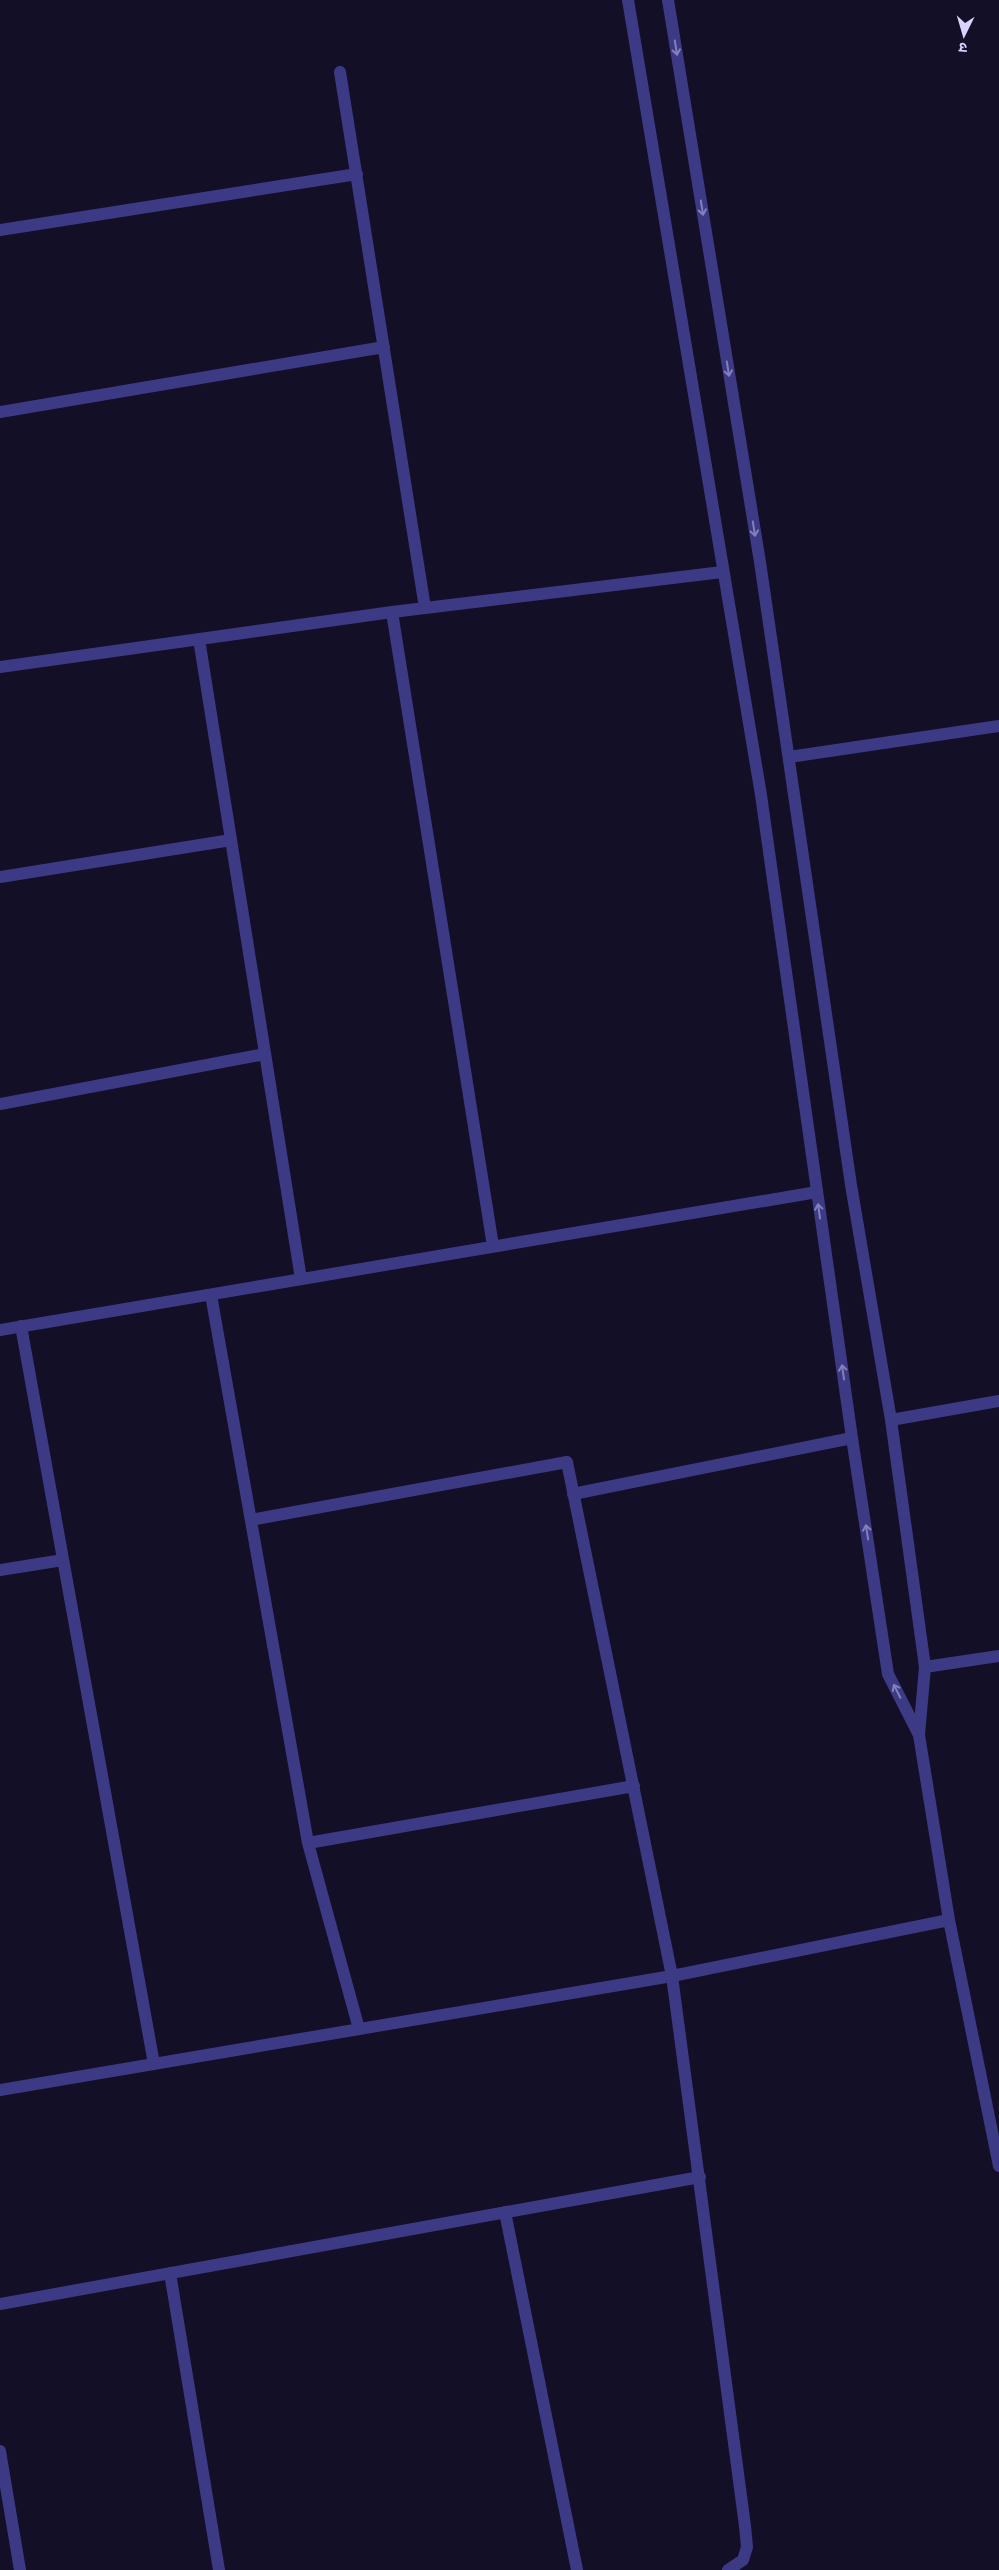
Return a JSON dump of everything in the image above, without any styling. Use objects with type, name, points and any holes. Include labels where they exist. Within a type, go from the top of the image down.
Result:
[{"type":"street","points":[[628,0],[722,572],[761,795],[813,1147],[817,1192],[852,1438],[888,1674],[919,1735]]},
{"type":"street","points":[[668,0],[789,757],[851,1185],[891,1420],[925,1667],[919,1735],[949,1920],[999,2166]]},
{"type":"street","points":[[340,72],[425,608]]},
{"type":"street","points":[[0,230],[356,174]]},
{"type":"street","points":[[0,412],[384,347]]},
{"type":"street","points":[[0,667],[392,612],[722,572]]},
{"type":"street","points":[[392,612],[493,1246]]},
{"type":"street","points":[[199,640],[301,1279]]},
{"type":"street","points":[[789,757],[999,726]]},
{"type":"street","points":[[0,877],[230,840]]},
{"type":"street","points":[[0,1104],[265,1054]]},
{"type":"street","points":[[0,1330],[817,1192]]},
{"type":"street","points":[[211,1294],[308,1843],[359,2029]]},
{"type":"street","points":[[21,1326],[154,2064]]},
{"type":"street","points":[[891,1420],[999,1401]]},
{"type":"street","points":[[573,1494],[852,1438]]},
{"type":"street","points":[[251,1520],[567,1462],[672,1976],[700,2177],[747,2547],[743,2560],[728,2570]]},
{"type":"street","points":[[0,1570],[63,1560]]},
{"type":"street","points":[[925,1667],[999,1656]]},
{"type":"street","points":[[308,1843],[634,1786]]},
{"type":"street","points":[[0,2090],[672,1976],[949,1920]]},
{"type":"street","points":[[0,2304],[700,2177]]},
{"type":"street","points":[[505,2212],[577,2570]]},
{"type":"street","points":[[170,2273],[219,2570]]},
{"type":"street","points":[[0,2451],[20,2570]]}]
